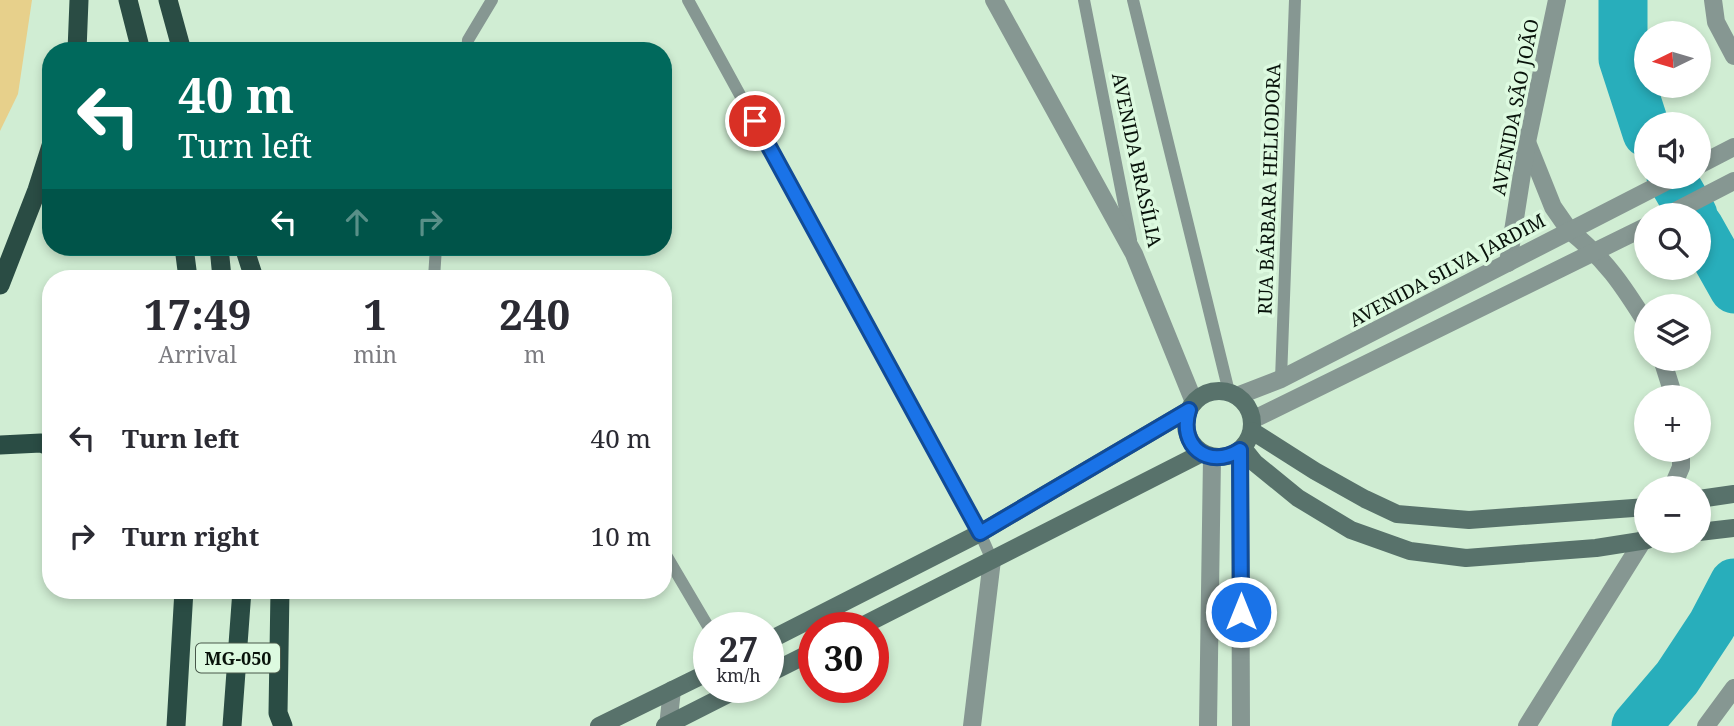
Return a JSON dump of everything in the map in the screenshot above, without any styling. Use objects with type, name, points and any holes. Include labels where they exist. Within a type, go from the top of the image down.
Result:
[{"type":"highway","points":[[77,42],[79,0]]},
{"type":"highway","points":[[128,0],[139,42]]},
{"type":"highway","points":[[168,0],[180,42]]},
{"type":"highway","points":[[0,285],[42,174]]},
{"type":"highway","points":[[0,445],[42,443]]},
{"type":"highway","points":[[171,599],[175,726]]},
{"type":"highway","name":"MG-050","points":[[175,726],[183,599]]},
{"type":"highway","name":"MG-050","points":[[232,726],[241,599]]},
{"type":"highway","points":[[280,599],[278,713],[284,726]]},
{"type":"main road","points":[[784,633],[980,533],[1210,392],[1233,394],[1245,402],[1247,437],[1255,463],[1309,504],[1351,530],[1410,551],[1466,558],[1596,548],[1634,540]]},
{"type":"main road","points":[[1191,406],[1186,419],[1188,439],[1207,456]]},
{"type":"main road","points":[[889,612],[1207,456],[1231,456],[1247,437]]},
{"type":"main road","points":[[1247,437],[1397,514],[1469,520],[1634,508]]},
{"type":"main road","points":[[1711,497],[1734,494]]},
{"type":"main road","points":[[1711,531],[1734,528]]},
{"type":"main road","points":[[599,726],[693,680]]},
{"type":"main road","points":[[667,725],[710,703]]},
{"type":"street","points":[[994,0],[1134,254]]},
{"type":"street","name":"AVENIDA SÃO JOÃO","points":[[1508,263],[1527,142],[1557,0]]},
{"type":"street","points":[[1713,0],[1716,22],[1734,56]]},
{"type":"street","points":[[1527,142],[1553,207],[1569,230],[1603,249],[1634,303]]},
{"type":"street","points":[[1711,159],[1734,147]]},
{"type":"street","points":[[1691,203],[1734,181]]},
{"type":"street","name":"AVENIDA SILVA JARDIM","points":[[1233,394],[1281,379],[1651,189]]},
{"type":"street","points":[[1241,726],[1247,437],[1548,274],[1634,233]]},
{"type":"street","name":"AVENIDA BRASÍLIA","points":[[1134,254],[1191,406]]},
{"type":"street","points":[[1207,456],[1208,726]]},
{"type":"street","points":[[1527,726],[1636,553]]},
{"type":"street","points":[[972,726],[992,560]]},
{"type":"street","points":[[1706,726],[1734,688]]},
{"type":"street","points":[[667,725],[672,690]]},
{"type":"street","points":[[1208,692],[1241,692]]},
{"type":"lane","points":[[468,42],[492,0]]},
{"type":"lane","points":[[688,0],[980,533],[992,560]]},
{"type":"lane","name":"AVENIDA BRASÍLIA","points":[[1084,0],[1134,254]]},
{"type":"lane","name":"AVENIDA BRASÍLIA","points":[[1133,0],[1233,394]]},
{"type":"lane","name":"RUA BÁRBARA HELIODORA","points":[[1281,379],[1295,0]]},
{"type":"lane","points":[[672,565],[700,612]]},
{"type":"shaded area","points":[[0,0],[32,0],[18,94],[0,131]]},
{"type":"waterway","points":[[1623,0],[1623,59],[1640,112]]},
{"type":"waterway","points":[[1678,189],[1686,203]]},
{"type":"waterway","points":[[1711,248],[1734,289]]},
{"type":"waterway","points":[[1636,726],[1677,678],[1712,625],[1734,583]]},
{"type":"route","points":[[755,121],[980,533],[1189,410],[1186,429],[1188,439],[1194,447],[1212,458],[1231,456],[1240,450],[1241,612]]}]
